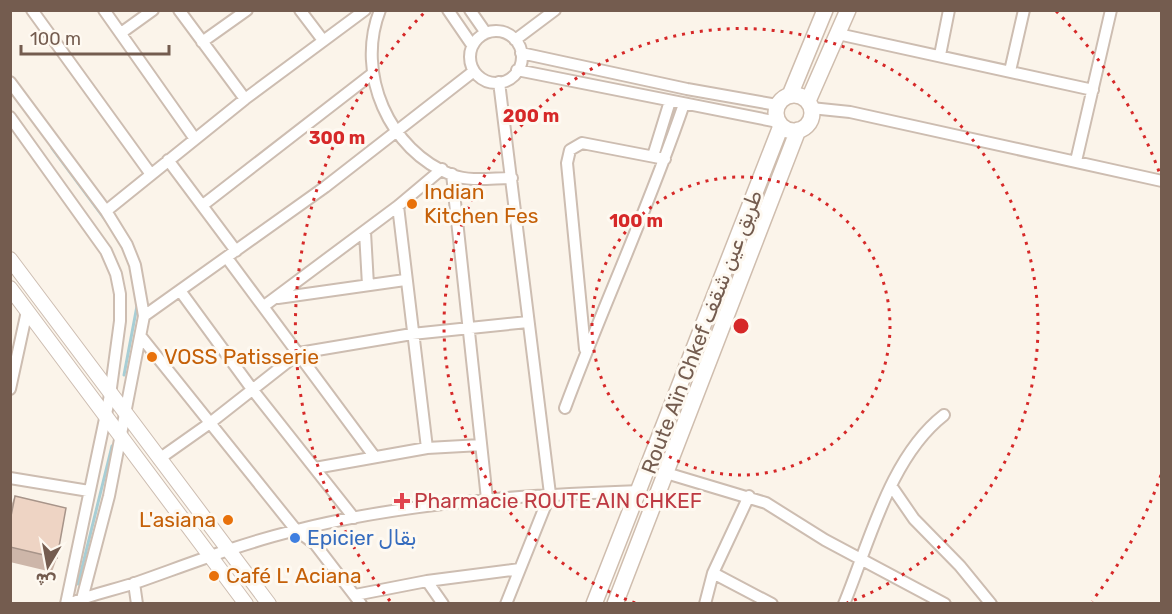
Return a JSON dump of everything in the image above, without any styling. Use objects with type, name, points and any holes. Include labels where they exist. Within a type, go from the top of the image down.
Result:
[{"type":"main road","points":[[825,10],[790,95],[777,105],[780,124],[798,130],[810,121],[810,104],[848,10]]},
{"type":"main road","points":[[790,95],[800,95],[810,104]]},
{"type":"main road","name":"Route Aïn Chkef طريق عين شقف","points":[[594,603],[640,491],[780,124]]},
{"type":"main road","name":"Route Aïn Chkef طريق عين شقف","points":[[615,603],[798,130]]},
{"type":"street","points":[[32,10],[150,173]]},
{"type":"street","points":[[104,10],[195,139]]},
{"type":"street","points":[[121,33],[153,10]]},
{"type":"street","points":[[179,10],[245,99]]},
{"type":"street","points":[[202,42],[247,10]]},
{"type":"street","points":[[300,10],[322,39]]},
{"type":"street","points":[[106,211],[150,173],[322,39],[365,10]]},
{"type":"street","points":[[381,10],[375,28],[372,74],[380,102],[395,131],[415,151],[447,172],[480,179],[512,178]]},
{"type":"street","points":[[448,10],[472,45]]},
{"type":"street","points":[[470,10],[486,33]]},
{"type":"street","points":[[515,40],[555,10]]},
{"type":"street","points":[[940,55],[949,10]]},
{"type":"street","points":[[1010,71],[1024,10]]},
{"type":"street","points":[[1076,161],[1111,10]]},
{"type":"street","points":[[500,31],[515,40],[521,53],[517,70],[511,77],[499,82],[487,81],[474,71],[470,57],[472,45],[486,33],[500,31]]},
{"type":"street","points":[[838,34],[1093,90]]},
{"type":"street","points":[[521,53],[687,89],[777,105]]},
{"type":"street","points":[[517,70],[780,124]]},
{"type":"street","points":[[144,316],[181,292],[325,187],[474,71]]},
{"type":"street","points":[[203,205],[372,74]]},
{"type":"street","points":[[10,82],[106,211],[127,244],[135,265],[144,316],[142,338],[109,496],[82,600]]},
{"type":"street","points":[[499,82],[550,494],[506,603]]},
{"type":"street","points":[[653,156],[670,101]]},
{"type":"street","points":[[565,408],[586,350],[665,159],[684,104]]},
{"type":"street","points":[[810,104],[1161,181]]},
{"type":"street","points":[[10,117],[91,228],[116,274],[120,294],[120,321],[110,395],[67,603],[134,584],[227,549],[296,530],[354,518],[487,499],[640,491]]},
{"type":"street","points":[[586,350],[567,163],[570,150],[582,143],[665,159]]},
{"type":"street","points":[[168,160],[203,205],[264,306],[374,456]]},
{"type":"street","points":[[264,306],[278,298],[398,206],[447,172]]},
{"type":"street","points":[[447,172],[469,329],[487,499]]},
{"type":"street","points":[[398,206],[405,280],[427,448]]},
{"type":"street","points":[[364,232],[368,285]]},
{"type":"street","points":[[10,259],[125,415],[269,603]]},
{"type":"street","points":[[278,298],[405,280]]},
{"type":"street","points":[[10,288],[105,418],[246,603]]},
{"type":"street","points":[[181,292],[252,389],[354,518]]},
{"type":"street","points":[[10,389],[27,311]]},
{"type":"street","points":[[159,459],[210,423],[299,353],[412,334],[528,322]]},
{"type":"street","points":[[142,338],[296,530],[315,544],[358,599],[428,581],[520,569]]},
{"type":"street","points":[[844,603],[892,487],[915,442],[944,415]]},
{"type":"street","points":[[315,468],[427,448],[482,444]]},
{"type":"street","points":[[666,473],[749,496],[766,503],[862,561],[945,603]]},
{"type":"street","points":[[10,478],[89,491]]},
{"type":"street","points":[[892,487],[914,519],[960,566],[991,603]]},
{"type":"street","points":[[705,603],[713,573],[749,496]]},
{"type":"street","points":[[713,573],[772,603]]},
{"type":"street","points":[[428,581],[443,603]]},
{"type":"street","points":[[134,584],[137,603]]},
{"type":"building","points":[[15,496],[66,508],[57,558],[10,547],[10,521]]},
{"type":"waterway","points":[[52,148],[107,222]]},
{"type":"waterway","points":[[124,375],[137,306]]},
{"type":"waterway","points":[[78,584],[112,446]]},
{"type":"place","name":"Indian Kitchen Fes","points":[[412,204]]},
{"type":"place","name":"VOSS Patisserie","points":[[152,357]]},
{"type":"place","name":"Pharmacie ROUTE AIN CHKEF","points":[[402,501]]},
{"type":"place","name":"L'asiana","points":[[228,520]]},
{"type":"place","name":"Epicier بقال","points":[[295,538]]},
{"type":"place","name":"Café L' Aciana","points":[[214,576]]}]
